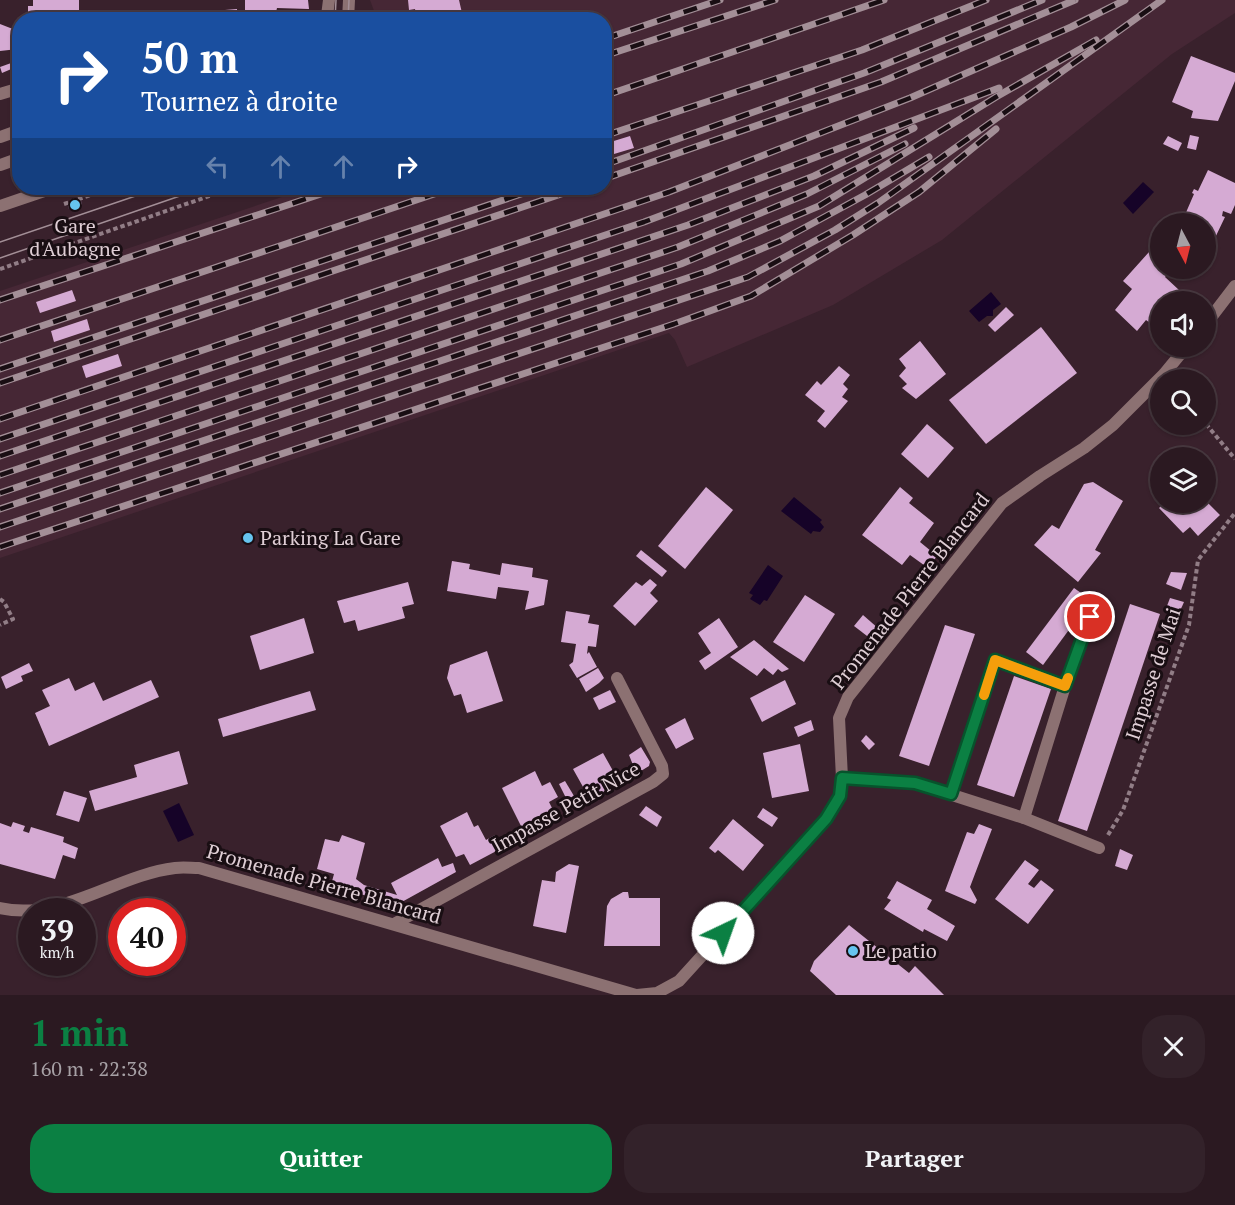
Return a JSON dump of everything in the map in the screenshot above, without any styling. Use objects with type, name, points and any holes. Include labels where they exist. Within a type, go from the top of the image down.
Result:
[{"type":"street","points":[[0,206],[32,195]]},
{"type":"street","points":[[1216,313],[1234,292]]},
{"type":"street","name":"Promenade Pierre Blancard","points":[[0,908],[43,910],[147,874],[175,868],[198,868],[601,986],[636,995],[657,993],[679,981],[826,819],[840,796],[842,778],[839,718],[848,697],[1002,503],[1084,448],[1113,425],[1178,357]]},
{"type":"street","points":[[1023,819],[1065,686],[1090,617]]},
{"type":"street","points":[[951,794],[995,660],[1065,686]]},
{"type":"street","name":"Impasse Petit Nice","points":[[394,924],[653,782],[663,774],[662,766],[617,678]]},
{"type":"street","points":[[842,778],[915,783],[1023,819],[1099,848]]},
{"type":"path","points":[[0,269],[212,195]]},
{"type":"path","points":[[1215,435],[1235,459]]},
{"type":"path","name":"Impasse de Mai","points":[[1099,848],[1123,810],[1189,625],[1198,560],[1235,513]]},
{"type":"path","points":[[0,599],[13,619],[0,625]]},
{"type":"shaded area","points":[[370,0],[1235,0],[1235,13],[1172,54],[942,240],[833,305],[687,367],[675,340],[669,333],[0,558],[0,291],[288,195],[612,195],[612,12],[374,12]]},
{"type":"shaded area","points":[[1143,182],[1154,192],[1133,214],[1123,203]]},
{"type":"shaded area","points":[[991,292],[1001,304],[993,310],[993,316],[987,316],[979,322],[969,311]]},
{"type":"shaded area","points":[[794,497],[822,520],[820,522],[824,527],[820,532],[813,531],[811,534],[781,511]]},
{"type":"shaded area","points":[[768,565],[783,576],[767,601],[764,600],[760,605],[750,599],[753,595],[749,593]]},
{"type":"shaded area","points":[[179,803],[194,835],[178,842],[163,811]]},
{"type":"building","points":[[33,0],[79,0],[79,12],[28,12],[28,6],[33,6]]},
{"type":"building","points":[[245,0],[308,0],[309,9],[277,8],[276,12],[245,12]]},
{"type":"building","points":[[408,0],[459,0],[462,12],[416,12],[415,9],[409,10]]},
{"type":"building","points":[[237,9],[237,12],[201,12]]},
{"type":"building","points":[[0,24],[12,29],[12,50],[0,51]]},
{"type":"building","points":[[1191,56],[1235,73],[1235,81],[1218,121],[1191,118],[1193,111],[1172,102]]},
{"type":"building","points":[[12,63],[12,69],[2,73],[0,67]]},
{"type":"building","points":[[1190,135],[1199,137],[1196,150],[1187,148]]},
{"type":"building","points":[[630,136],[634,148],[612,155],[612,142]]},
{"type":"building","points":[[1168,136],[1182,143],[1178,151],[1163,144]]},
{"type":"building","points":[[1208,170],[1235,183],[1235,205],[1231,214],[1223,211],[1222,216],[1225,217],[1216,236],[1216,213],[1186,213],[1194,189],[1198,191]]},
{"type":"building","name":"Gare d'Aubagne","points":[[81,201],[82,205],[69,209],[68,205]]},
{"type":"building","points":[[1149,252],[1150,279],[1167,279],[1179,290],[1150,291],[1150,323],[1146,320],[1137,331],[1115,310],[1132,289],[1123,281]]},
{"type":"building","points":[[72,290],[76,301],[40,313],[36,302]]},
{"type":"building","points":[[1006,307],[1014,315],[995,332],[988,325]]},
{"type":"building","points":[[87,319],[90,330],[54,342],[51,331]]},
{"type":"building","points":[[1041,327],[1077,373],[986,444],[949,400]]},
{"type":"building","points":[[920,341],[946,374],[916,399],[902,388],[907,384],[899,376],[906,368],[899,359]]},
{"type":"building","points":[[118,354],[122,366],[86,378],[82,366]]},
{"type":"building","points":[[839,366],[850,375],[843,384],[848,389],[842,397],[848,401],[825,428],[817,421],[825,411],[805,395],[817,381],[821,385]]},
{"type":"building","points":[[927,424],[954,448],[928,478],[901,454]]},
{"type":"building","points":[[1093,482],[1123,501],[1095,550],[1101,553],[1078,582],[1034,545],[1052,525],[1059,529],[1084,484]]},
{"type":"building","points":[[706,487],[733,510],[685,569],[658,546]]},
{"type":"building","points":[[900,487],[913,498],[909,503],[934,523],[920,542],[937,556],[928,568],[910,555],[902,565],[862,535]]},
{"type":"building","points":[[1216,511],[1220,515],[1198,536],[1190,527],[1183,533],[1164,513],[1216,513]]},
{"type":"building","points":[[641,550],[667,571],[662,577],[636,556]]},
{"type":"building","points":[[452,561],[470,564],[469,569],[500,575],[502,563],[533,568],[532,577],[548,580],[544,605],[525,610],[529,591],[498,587],[496,599],[447,591]]},
{"type":"building","points":[[1171,572],[1187,573],[1181,590],[1166,584]]},
{"type":"building","points":[[650,579],[657,585],[650,593],[658,601],[635,626],[613,606],[636,582],[642,586]]},
{"type":"building","points":[[408,582],[414,604],[402,607],[405,618],[358,631],[355,620],[344,623],[337,601]]},
{"type":"building","points":[[1074,588],[1091,600],[1043,665],[1026,652]]},
{"type":"building","points":[[805,595],[835,614],[804,662],[773,642]]},
{"type":"building","points":[[1170,598],[1184,602],[1180,611],[1167,606]]},
{"type":"building","points":[[1130,604],[1160,614],[1087,831],[1058,821]]},
{"type":"building","points":[[566,611],[590,615],[588,623],[599,625],[596,647],[588,646],[587,654],[589,652],[597,667],[577,678],[569,665],[573,662],[576,644],[561,642]]},
{"type":"building","points":[[863,615],[879,629],[871,639],[854,626]]},
{"type":"building","points":[[304,618],[314,653],[260,670],[250,636]]},
{"type":"building","points":[[719,618],[738,647],[705,670],[699,661],[711,653],[698,633]]},
{"type":"building","points":[[945,625],[975,634],[929,766],[899,756]]},
{"type":"building","points":[[754,640],[789,669],[782,672],[778,669],[773,675],[764,668],[757,676],[730,657]]},
{"type":"building","points":[[487,651],[503,701],[467,713],[461,694],[454,696],[447,678],[450,665]]},
{"type":"building","points":[[29,663],[33,671],[21,676],[23,681],[6,689],[1,677]]},
{"type":"building","points":[[598,668],[604,678],[586,692],[579,679]]},
{"type":"building","points":[[1014,676],[1051,689],[1014,797],[977,785]]},
{"type":"building","points":[[69,678],[75,691],[94,682],[103,701],[151,680],[159,697],[49,746],[35,713],[50,706],[42,690]]},
{"type":"building","points":[[785,680],[796,704],[762,722],[750,698]]},
{"type":"building","points":[[610,690],[616,702],[599,710],[593,698]]},
{"type":"building","points":[[310,691],[316,710],[223,737],[218,719]]},
{"type":"building","points":[[685,718],[694,739],[676,749],[665,729]]},
{"type":"building","points":[[811,720],[814,730],[798,737],[794,727]]},
{"type":"building","points":[[866,735],[875,744],[869,750],[861,741]]},
{"type":"building","points":[[800,744],[809,791],[772,798],[763,753]]},
{"type":"building","points":[[641,747],[650,762],[649,766],[628,779],[623,770],[633,765],[629,755]]},
{"type":"building","points":[[179,751],[188,784],[95,811],[89,791],[137,777],[134,765]]},
{"type":"building","points":[[603,753],[617,778],[615,779],[618,785],[599,795],[595,790],[587,794],[573,769]]},
{"type":"building","points":[[535,771],[542,786],[550,782],[558,797],[549,802],[557,818],[528,834],[525,828],[523,830],[502,788]]},
{"type":"building","points":[[565,781],[574,796],[567,800],[559,784]]},
{"type":"building","points":[[64,791],[87,798],[79,822],[56,815]]},
{"type":"building","points":[[646,806],[662,817],[657,827],[639,815]]},
{"type":"building","points":[[763,808],[778,818],[772,827],[757,817]]},
{"type":"building","points":[[467,812],[474,827],[478,825],[486,840],[495,835],[502,848],[470,865],[464,854],[456,857],[440,826]]},
{"type":"building","points":[[733,819],[764,845],[743,871],[718,850],[715,853],[709,848]]},
{"type":"building","points":[[13,822],[25,826],[23,831],[29,833],[31,827],[64,837],[63,842],[78,848],[75,859],[63,855],[55,879],[0,864],[0,823],[11,827]]},
{"type":"building","points":[[979,824],[992,829],[970,887],[977,900],[975,904],[945,891],[967,832],[974,834]]},
{"type":"building","points":[[342,835],[365,843],[356,879],[364,885],[397,895],[391,883],[438,858],[442,867],[453,863],[456,872],[400,903],[399,900],[390,903],[331,885],[334,874],[317,869],[325,839],[339,842]]},
{"type":"building","points":[[1120,849],[1133,855],[1127,870],[1115,866]]},
{"type":"building","points":[[1025,860],[1039,870],[1028,884],[1034,888],[1041,880],[1054,890],[1028,924],[995,899]]},
{"type":"building","points":[[569,864],[579,866],[566,933],[533,926],[542,880],[555,882],[556,872]]},
{"type":"building","points":[[897,881],[932,900],[927,909],[955,926],[947,941],[924,929],[923,932],[884,909],[891,900],[887,898]]},
{"type":"building","points":[[623,892],[628,892],[629,898],[660,898],[660,946],[604,946],[607,906],[611,899]]},
{"type":"building","name":"Le patio","points":[[849,925],[909,973],[915,966],[944,995],[836,995],[810,971],[814,961]]},
{"type":"tram line","points":[[335,12],[336,0]]},
{"type":"tram line","points":[[348,12],[349,0]]},
{"type":"tram line","points":[[0,242],[138,195]]},
{"type":"tram line","points":[[0,258],[183,195]]},
{"type":"railway","points":[[612,36],[720,0]]},
{"type":"railway","points":[[612,53],[775,0]]},
{"type":"railway","points":[[612,93],[884,0]]},
{"type":"railway","points":[[612,133],[862,50],[986,0]]},
{"type":"railway","points":[[612,162],[864,73],[1042,0]]},
{"type":"railway","points":[[612,176],[881,82],[1075,0]]},
{"type":"railway","points":[[0,419],[669,192],[910,98],[1071,27],[1125,0]]},
{"type":"railway","points":[[0,527],[748,277],[835,230],[878,203],[1162,0]]},
{"type":"railway","points":[[0,493],[681,264],[819,206],[996,97],[1096,40]]},
{"type":"railway","points":[[0,439],[644,222],[999,88]]},
{"type":"railway","points":[[0,456],[688,225],[814,176],[914,128]]},
{"type":"railway","points":[[0,547],[674,324],[751,296],[853,235],[919,192],[996,129]]},
{"type":"railway","points":[[0,475],[678,247],[807,194],[905,144]]},
{"type":"railway","points":[[0,509],[708,271],[780,241],[929,157]]},
{"type":"railway","points":[[0,300],[318,195]]},
{"type":"railway","points":[[0,340],[431,195]]},
{"type":"railway","points":[[0,369],[518,195]]},
{"type":"railway","points":[[0,383],[558,195]]},
{"type":"slow traffic","points":[[984,695],[995,660],[1065,686],[1068,678]]},
{"type":"place","name":"Gare d'Aubagne","points":[[75,205]]},
{"type":"place","name":"Parking La Gare","points":[[248,538]]},
{"type":"place","name":"Le patio","points":[[853,951]]},
{"type":"route","points":[[723,933],[826,819],[840,796],[842,778],[915,783],[951,794],[995,660],[1065,686],[1090,617]]}]
